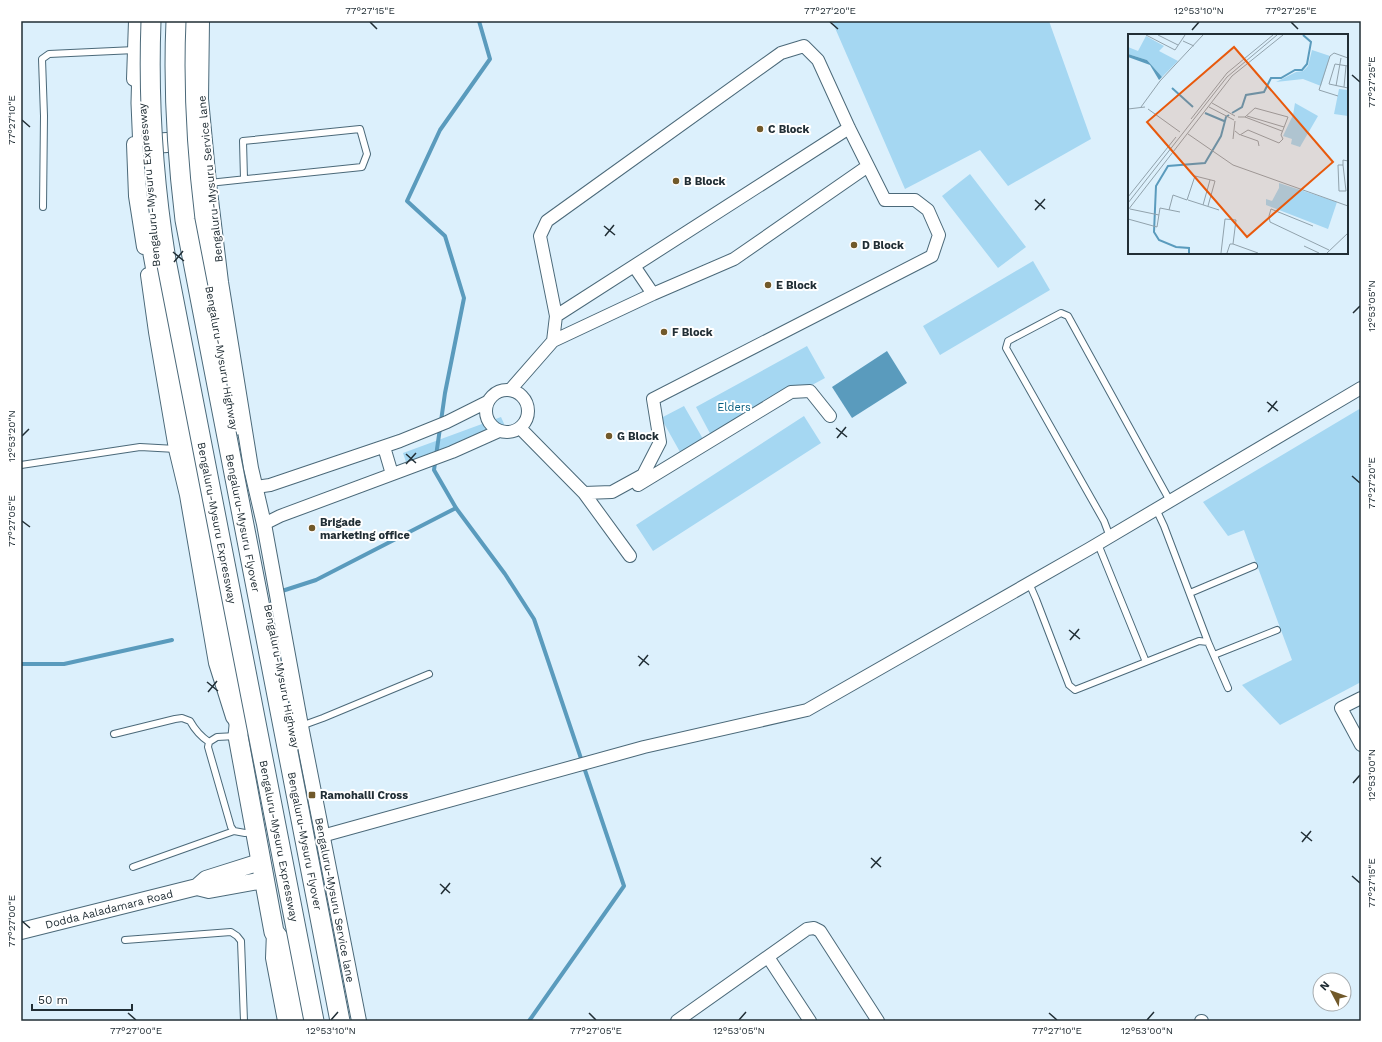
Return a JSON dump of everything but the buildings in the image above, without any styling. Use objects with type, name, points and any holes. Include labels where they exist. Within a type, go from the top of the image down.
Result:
[{"type":"highway","name":"Bengaluru-Mysuru Expressway","points":[[143,21],[141,103],[143,144],[153,254],[171,386],[237,689],[238,731],[274,932],[286,948],[300,1021]]},
{"type":"highway","name":"Bengaluru-Mysuru Expressway","points":[[151,21],[150,107],[155,175],[162,231],[314,1021]]},
{"type":"highway","name":"Bengaluru-Mysuru Flyover","points":[[176,21],[174,61],[177,151],[188,234],[340,1021]]},
{"type":"highway","name":"Bengaluru-Mysuru Highway","points":[[189,21],[188,110],[194,182],[209,283],[244,480],[349,1021]]},
{"type":"highway","points":[[143,144],[191,141]]},
{"type":"main road","name":"Dodda Aaladamara Road","points":[[21,931],[197,887],[209,890],[262,870]]},
{"type":"street","name":"Bengaluru-Mysuru Expressway","points":[[136,21],[133,127],[136,196],[156,332],[171,386],[176,449],[187,495],[216,664],[232,717],[238,731]]},
{"type":"street","name":"Bengaluru-Mysuru Service lane","points":[[202,21],[201,99],[221,282],[251,468],[264,524],[322,836],[359,1021]]},
{"type":"street","points":[[553,341],[556,316],[540,236],[546,221],[781,53],[804,46],[818,60],[849,128],[885,200],[915,200],[928,210],[939,235],[932,256],[653,399],[660,442],[643,475],[612,492],[584,493]]},
{"type":"street","points":[[556,316],[849,128]]},
{"type":"street","points":[[511,389],[553,341],[653,294],[734,259],[868,166]]},
{"type":"street","points":[[634,266],[653,294]]},
{"type":"street","points":[[322,836],[632,750],[807,710],[1098,544],[1361,388]]},
{"type":"street","points":[[503,389],[511,389],[523,396],[527,402],[528,417],[520,428],[513,431],[499,431],[488,423],[485,409],[487,402],[496,392],[503,389]]},
{"type":"street","points":[[612,492],[618,497],[791,392],[810,391],[830,416]]},
{"type":"street","points":[[256,487],[270,485],[384,447],[448,422],[487,402]]},
{"type":"street","points":[[520,428],[584,493],[630,556]]},
{"type":"street","points":[[264,524],[280,516],[452,452],[499,431]]},
{"type":"street","points":[[384,447],[392,474]]},
{"type":"street","points":[[1361,698],[1341,708],[1361,744]]},
{"type":"street","points":[[677,1021],[806,929],[814,928],[820,931],[878,1021]]},
{"type":"street","name":"Bengaluru-Mysuru Expressway","points":[[274,932],[273,958],[285,1021]]},
{"type":"street","points":[[768,957],[810,1021]]},
{"type":"lane","points":[[43,207],[44,116],[42,59],[49,54],[135,50]]},
{"type":"lane","points":[[209,183],[362,167],[367,154],[360,129],[244,141],[244,179]]},
{"type":"lane","points":[[1110,536],[1104,521],[1006,348],[1008,341],[1061,313],[1068,316],[1170,501]]},
{"type":"lane","points":[[21,465],[140,447],[176,449]]},
{"type":"lane","points":[[1156,509],[1164,526],[1208,642],[1228,688]]},
{"type":"lane","points":[[1098,544],[1146,662]]},
{"type":"lane","points":[[1190,593],[1254,566]]},
{"type":"lane","points":[[1029,583],[1069,684],[1075,690],[1199,641],[1208,642]]},
{"type":"lane","points":[[1214,655],[1277,630]]},
{"type":"lane","points":[[301,726],[317,721],[429,674]]},
{"type":"lane","points":[[114,734],[182,718],[190,721],[198,733],[209,742]]},
{"type":"lane","points":[[209,742],[238,731]]},
{"type":"lane","points":[[209,742],[208,747],[231,827],[234,831]]},
{"type":"lane","points":[[133,867],[234,831],[245,833],[255,832]]},
{"type":"lane","points":[[125,940],[230,932],[237,936],[241,941],[244,1021]]},
{"type":"green space","points":[[832,21],[1049,21],[1091,139],[1008,186],[980,150],[905,189]]},
{"type":"green space","points":[[970,174],[1026,247],[998,268],[942,196]]},
{"type":"green space","points":[[1033,261],[1050,290],[940,355],[923,326]]},
{"type":"green space","name":"Elders","points":[[807,346],[825,378],[713,439],[696,407]]},
{"type":"green space","points":[[684,406],[703,439],[680,452],[661,418]]},
{"type":"green space","points":[[1361,408],[1361,682],[1280,725],[1242,685],[1292,660],[1244,530],[1228,536],[1203,502]]},
{"type":"green space","points":[[804,416],[821,443],[653,551],[636,525]]},
{"type":"green space","points":[[501,417],[505,426],[406,462],[403,453]]},
{"type":"shaded area","points":[[887,351],[907,383],[852,418],[832,387]]},
{"type":"waterway","points":[[479,21],[490,59],[440,130],[407,201],[445,236],[464,298],[445,393],[434,470],[456,508],[505,574],[534,619],[624,886],[529,1021]]},
{"type":"waterway","points":[[282,591],[316,580],[456,508]]},
{"type":"waterway","points":[[21,664],[64,664],[172,640]]},
{"type":"place","name":"C Block","points":[[760,129]]},
{"type":"place","name":"B Block","points":[[676,181]]},
{"type":"place","name":"D Block","points":[[854,245]]},
{"type":"place","name":"E Block","points":[[768,285]]},
{"type":"place","name":"F Block","points":[[664,332]]},
{"type":"place","name":"G Block","points":[[609,436]]},
{"type":"place","name":"Brigade marketing office","points":[[312,528]]},
{"type":"place","name":"Ramohalli Cross","points":[[312,795]]}]
